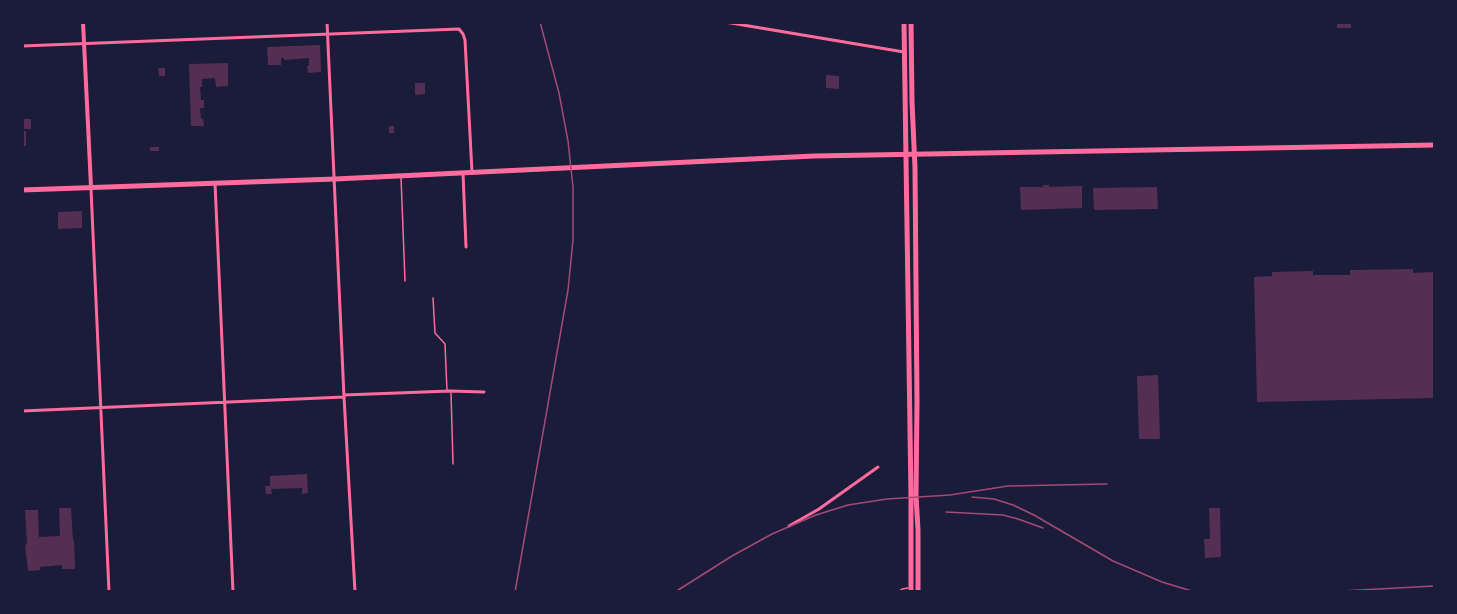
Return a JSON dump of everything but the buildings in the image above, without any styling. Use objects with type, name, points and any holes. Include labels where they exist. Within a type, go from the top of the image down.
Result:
[{"type":"main road","points":[[904,22],[911,497],[910,590],[918,590],[911,22]]},
{"type":"main road","points":[[22,190],[335,179],[814,156],[1434,146]]},
{"type":"street","points":[[83,22],[109,591]]},
{"type":"street","points":[[327,22],[355,591]]},
{"type":"street","points":[[725,22],[904,52]]},
{"type":"street","points":[[22,46],[459,29],[465,40],[472,172]]},
{"type":"street","points":[[463,173],[466,247]]},
{"type":"street","points":[[214,183],[233,591]]},
{"type":"street","points":[[22,411],[448,391],[483,392]]},
{"type":"street","points":[[789,526],[819,509],[878,467]]},
{"type":"lane","points":[[401,176],[405,281]]},
{"type":"lane","points":[[433,298],[435,333],[445,344],[453,464]]},
{"type":"lane","points":[[898,591],[910,590]]},
{"type":"railway","points":[[515,592],[568,290],[573,240],[573,187],[568,141],[559,93],[540,22]]},
{"type":"railway","points":[[675,592],[772,534],[816,515],[848,505],[887,499],[950,495],[1008,486],[1107,484]]},
{"type":"railway","points":[[972,497],[994,499],[1013,505],[1113,561],[1162,582],[1195,592]]},
{"type":"railway","points":[[946,512],[1003,515],[1043,528]]},
{"type":"railway","points":[[1323,592],[1434,586]]}]
